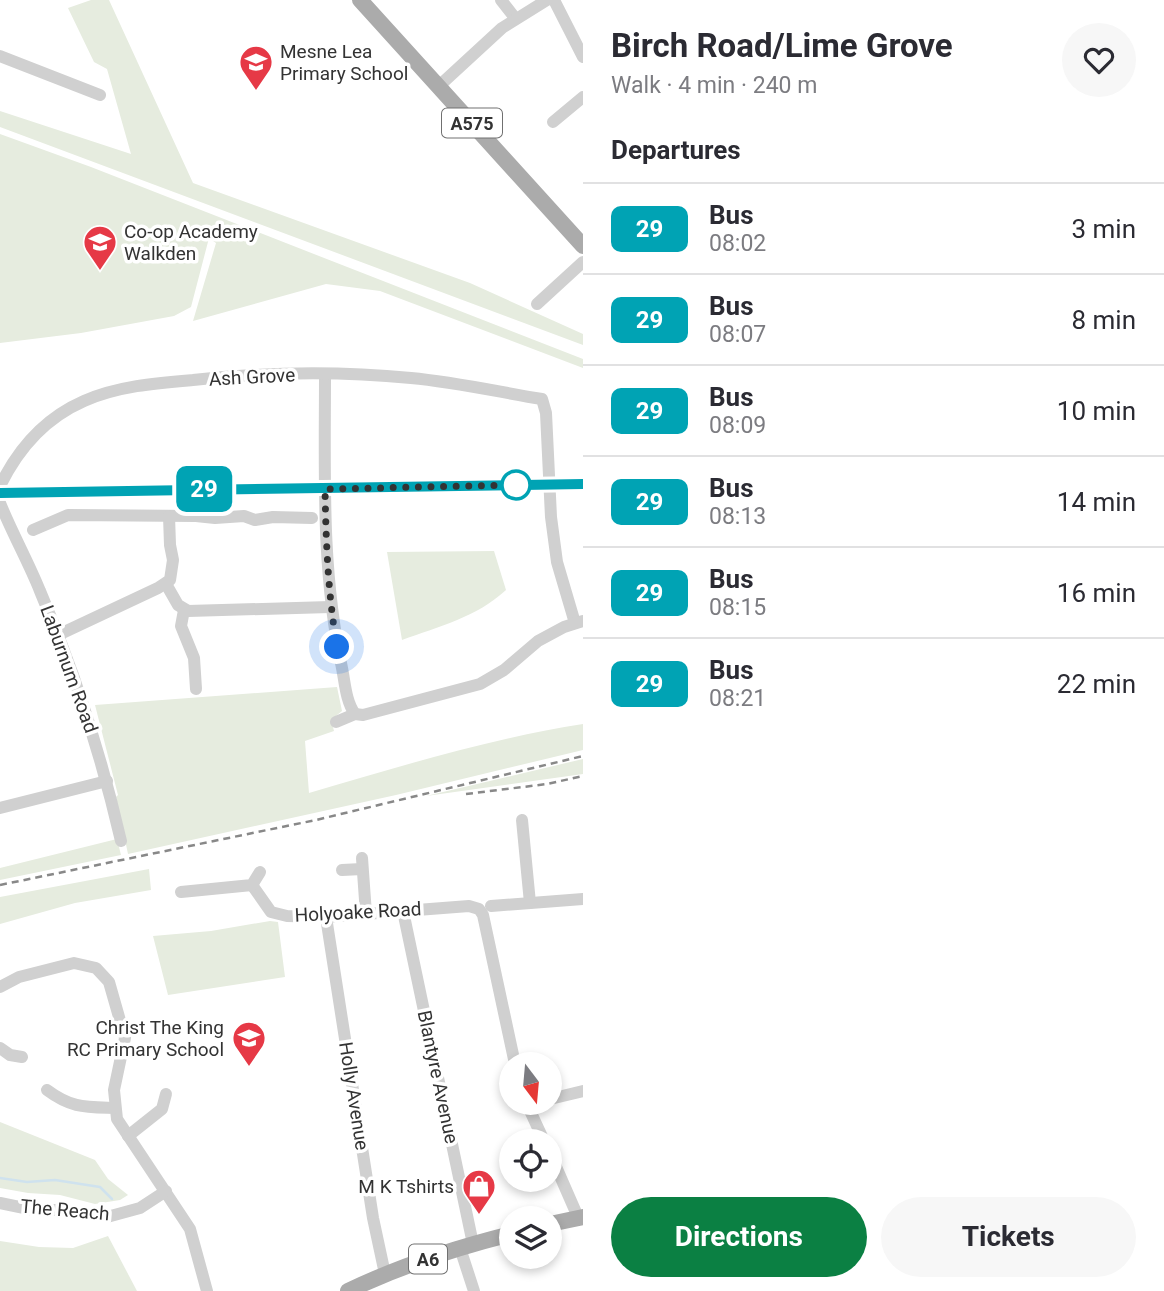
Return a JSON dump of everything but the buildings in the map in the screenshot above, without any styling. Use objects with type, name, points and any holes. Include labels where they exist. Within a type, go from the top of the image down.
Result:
[{"type":"main road","name":"A575","points":[[360,0],[583,246]]},
{"type":"main road","points":[[562,1221],[581,1217]]},
{"type":"main road","name":"A6","points":[[348,1291],[385,1274],[499,1237]]},
{"type":"street","points":[[501,0],[515,18]]},
{"type":"street","points":[[439,86],[515,18],[547,0]]},
{"type":"street","points":[[554,0],[583,57]]},
{"type":"street","points":[[0,56],[96,89]]},
{"type":"street","points":[[554,122],[583,97]]},
{"type":"street","points":[[537,304],[583,262]]},
{"type":"street","points":[[325,374],[326,549],[330,607],[350,707],[355,714]]},
{"type":"street","name":"Ash Grove","points":[[0,486],[27,442],[68,409],[98,396],[141,386],[222,377],[325,374],[412,378],[542,399],[546,413],[549,485]]},
{"type":"street","points":[[0,493],[583,484]]},
{"type":"street","points":[[336,722],[355,714],[363,715],[480,684],[505,670],[538,641],[579,622],[557,562],[549,485]]},
{"type":"street","name":"Laburnum Road","points":[[0,503],[40,590],[83,703],[107,781],[121,841]]},
{"type":"street","points":[[33,530],[44,520],[68,515],[215,518],[241,516],[255,520],[296,513],[312,517]]},
{"type":"street","points":[[58,635],[166,584],[172,576],[173,568],[169,516]]},
{"type":"street","points":[[166,584],[178,606],[184,610],[330,607]]},
{"type":"street","points":[[184,610],[181,626],[194,658],[196,689]]},
{"type":"street","points":[[0,792],[2,808],[107,781]]},
{"type":"street","points":[[522,820],[528,834],[530,903]]},
{"type":"street","points":[[342,870],[362,863],[366,914]]},
{"type":"street","points":[[190,895],[252,885],[260,872]]},
{"type":"street","name":"Holyoake Road","points":[[252,885],[271,912],[287,916],[326,917],[583,899]]},
{"type":"street","points":[[485,907],[483,915],[512,1052]]},
{"type":"street","name":"Blantyre Avenue","points":[[403,911],[474,1291]]},
{"type":"street","name":"Holly Avenue","points":[[326,917],[373,1218],[385,1274]]},
{"type":"street","points":[[0,987],[19,977],[89,960],[109,982],[125,1038],[114,1090],[117,1119],[190,1228],[208,1291]]},
{"type":"street","points":[[2,1053],[22,1057]]},
{"type":"street","points":[[562,1096],[583,1091]]},
{"type":"street","points":[[51,1097],[81,1107],[114,1108]]},
{"type":"street","points":[[128,1136],[169,1101]]},
{"type":"street","points":[[562,1178],[581,1217]]},
{"type":"street","name":"The Reach","points":[[0,1203],[34,1210],[63,1210],[107,1217],[140,1208],[166,1191]]},
{"type":"shaded area","points":[[91,0],[109,0],[193,183],[470,283],[583,334],[583,345],[0,127],[0,111],[131,154],[107,69],[94,62],[68,8]]},
{"type":"shaded area","name":"Co-op Academy Walkden","points":[[0,134],[583,359],[583,368],[380,291],[326,284],[193,321],[216,243],[209,238],[191,307],[174,316],[81,333],[0,343]]},
{"type":"shaded area","points":[[494,551],[506,590],[470,614],[402,640],[387,552]]},
{"type":"shaded area","points":[[337,687],[342,711],[331,720],[334,731],[305,741],[309,793],[480,745],[583,724],[583,750],[396,795],[128,854],[116,797],[118,795],[95,705]]},
{"type":"shaded area","points":[[583,759],[583,774],[426,796]]},
{"type":"shaded area","points":[[117,839],[121,855],[0,880],[0,868]]},
{"type":"shaded area","points":[[149,869],[151,890],[75,903],[0,924],[0,897]]},
{"type":"shaded area","points":[[278,922],[285,977],[168,995],[153,936],[211,931]]},
{"type":"shaded area","points":[[0,1122],[95,1160],[108,1179],[128,1195],[120,1200],[95,1204],[60,1195],[0,1188]]},
{"type":"shaded area","points":[[108,1236],[137,1291],[0,1291],[0,1241],[39,1247],[73,1248]]},
{"type":"waterway","points":[[0,1178],[27,1182],[55,1180],[100,1187],[112,1199]]},
{"type":"railway","points":[[0,885],[316,820],[583,756]]},
{"type":"railway","points":[[466,794],[547,784],[583,776]]},
{"type":"bus line","name":"29","points":[[0,493],[583,484]]},
{"type":"place","name":"Mesne Lea Primary School","points":[[256,92]]},
{"type":"place","name":"Co-op Academy Walkden","points":[[100,272]]},
{"type":"place","name":"Christ The King RC Primary School","points":[[249,1068]]},
{"type":"place","name":"M K Tshirts","points":[[479,1216]]},
{"type":"route","points":[[337,647],[330,607],[325,489],[523,485],[516,485]]}]
